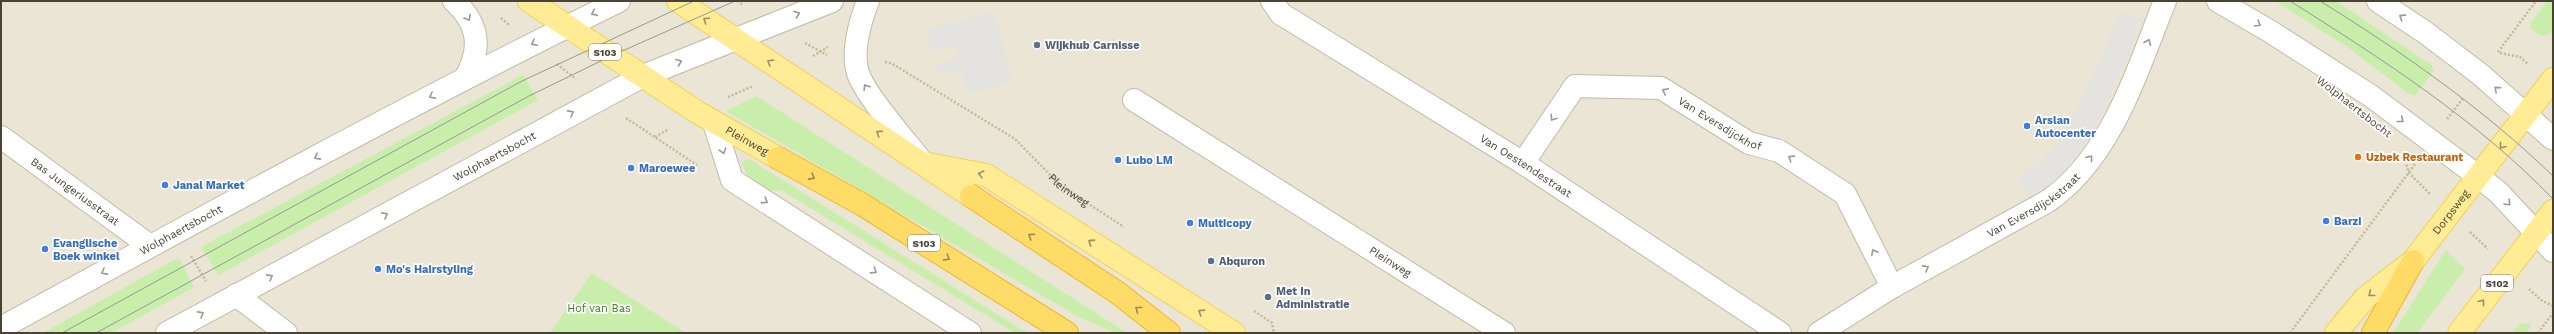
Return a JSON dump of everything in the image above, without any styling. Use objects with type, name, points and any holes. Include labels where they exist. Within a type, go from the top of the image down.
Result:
[{"type":"highway","name":"Pleinweg","points":[[778,158],[863,205],[1068,333]]},
{"type":"highway","points":[[971,196],[1118,293],[1169,333]]},
{"type":"highway","points":[[2373,333],[2413,261]]},
{"type":"main road","name":"Pleinweg","points":[[529,1],[705,117],[778,158]]},
{"type":"main road","points":[[678,1],[971,196]]},
{"type":"main road","name":"Dorpsweg","points":[[2336,333],[2365,298],[2413,261],[2553,79]]},
{"type":"main road","points":[[923,163],[986,175],[1234,333]]},
{"type":"main road","name":"S102","points":[[2459,333],[2553,210]]},
{"type":"street","points":[[454,1],[470,21],[477,38],[476,56],[466,77]]},
{"type":"street","name":"Wolphaertsbocht","points":[[1,328],[150,246],[466,77],[619,1]]},
{"type":"street","name":"Wolphaertsbocht","points":[[167,333],[643,76],[832,1]]},
{"type":"street","points":[[868,1],[856,46],[858,72],[866,88],[923,163]]},
{"type":"street","name":"Van Oestendestraat","points":[[1272,1],[1281,14],[1290,20],[1523,163],[1780,333]]},
{"type":"street","name":"Van Eversdijckstraat","points":[[1819,333],[1892,287],[2048,201],[2068,186],[2103,141],[2135,75],[2165,1]]},
{"type":"street","name":"Wolphaertsbocht","points":[[2218,1],[2271,32],[2370,96],[2479,177],[2498,192],[2553,251]]},
{"type":"street","points":[[2378,1],[2426,33],[2481,74],[2553,139]]},
{"type":"street","name":"Van Eversdijckhof","points":[[1523,163],[1574,86],[1661,88],[1749,143],[1779,151],[1845,194],[1892,287]]},
{"type":"street","name":"Pleinweg","points":[[1134,100],[1504,333]]},
{"type":"street","name":"Pleinweg","points":[[705,117],[732,180],[970,333]]},
{"type":"street","name":"Bas Jungeriusstraat","points":[[1,137],[150,246]]},
{"type":"street","points":[[228,300],[286,333]]},
{"type":"path","name":"Pleinweg","points":[[737,1],[772,24],[836,60],[891,62],[1008,135],[1061,186],[1127,229]]},
{"type":"path","points":[[655,137],[705,117],[830,46]]},
{"type":"path","points":[[2402,150],[2409,173],[2541,300],[2553,306]]},
{"type":"path","points":[[2290,333],[2409,173]]},
{"type":"path","points":[[178,231],[228,300]]},
{"type":"path","points":[[1252,310],[1272,323],[1274,333]]},
{"type":"path","points":[[2538,333],[2553,313]]},
{"type":"shaded area","points":[[1,1],[2553,1],[2553,333],[1,333]]},
{"type":"shaded area","points":[[994,11],[1013,82],[968,94],[961,70],[939,76],[936,65],[958,58],[955,45],[932,52],[926,30]]},
{"type":"shaded area","points":[[2121,11],[2143,21],[2104,110],[2076,158],[2058,178],[2031,197],[2018,180],[2053,148],[2071,122]]},
{"type":"green space","points":[[2275,1],[2336,1],[2431,65],[2434,70],[2415,96],[2409,94],[2346,46]]},
{"type":"green space","points":[[2547,1],[2553,1],[2553,29],[2548,35],[2542,36],[2531,29],[2531,23]]},
{"type":"green space","points":[[523,75],[538,100],[218,275],[201,247]]},
{"type":"green space","points":[[756,96],[1127,333],[1116,333],[1079,317],[726,111]]},
{"type":"green space","points":[[749,159],[1028,333],[1015,333],[781,190],[767,191],[762,188],[747,175],[742,162]]},
{"type":"green space","points":[[2446,250],[2465,269],[2417,333],[2393,333]]},
{"type":"green space","points":[[174,260],[180,260],[194,287],[111,333],[43,333]]},
{"type":"green space","name":"Hof van Bas","points":[[592,273],[673,325],[686,333],[550,333]]},
{"type":"green space","points":[[2521,323],[2531,324],[2527,333],[2511,333]]},
{"type":"tram line","points":[[62,333],[522,81],[694,1]]},
{"type":"tram line","points":[[96,333],[529,96],[611,56],[735,1]]},
{"type":"tram line","points":[[2290,1],[2394,68],[2428,92],[2493,143],[2524,170],[2553,199]]},
{"type":"tram line","points":[[2320,1],[2381,40],[2441,82],[2499,128],[2553,176]]},
{"type":"place","name":"Wijkhub Carnisse","points":[[1037,45]]},
{"type":"place","name":"Arslan Autocenter","points":[[2027,126]]},
{"type":"place","name":"Uzbek Restaurant","points":[[2358,157]]},
{"type":"place","name":"Lubo LM","points":[[1118,160]]},
{"type":"place","name":"Maroewee","points":[[631,168]]},
{"type":"place","name":"Janal Market","points":[[165,185]]},
{"type":"place","name":"Barzi","points":[[2326,221]]},
{"type":"place","name":"Multicopy","points":[[1190,223]]},
{"type":"place","name":"Evanglische Boek winkel","points":[[45,249]]},
{"type":"place","name":"Abquron","points":[[1211,261]]},
{"type":"place","name":"Mo's Hairstyling","points":[[378,269]]},
{"type":"place","name":"Met In Administratie","points":[[1268,297]]}]
